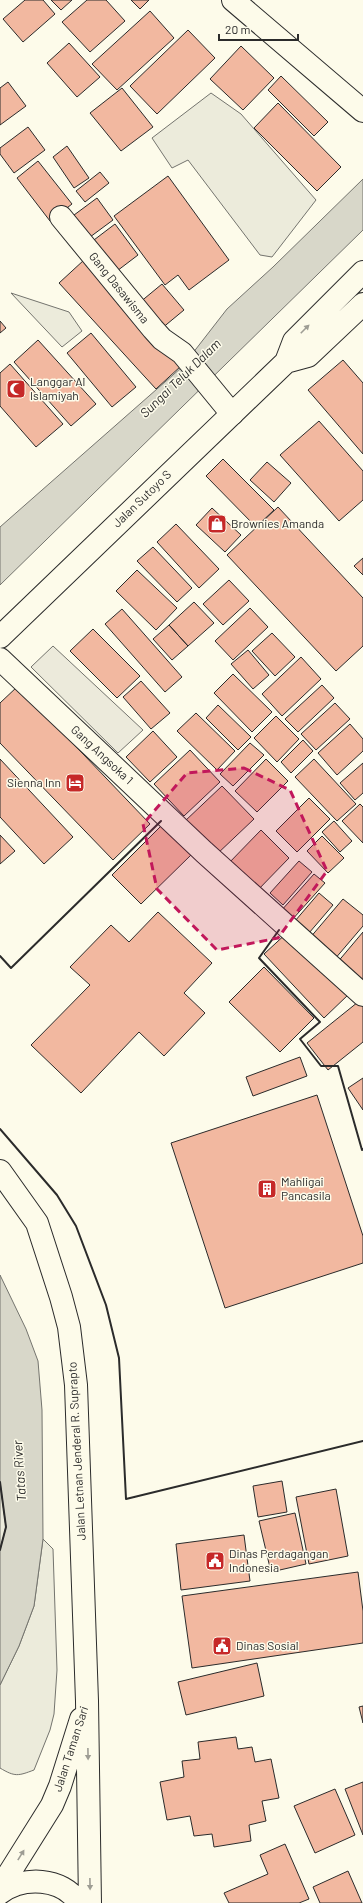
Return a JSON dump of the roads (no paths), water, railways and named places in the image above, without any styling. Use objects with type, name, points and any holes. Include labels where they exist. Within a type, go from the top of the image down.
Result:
[{"type":"main road","points":[[233,0],[363,111]]},
{"type":"main road","name":"Gang Dasawisma","points":[[61,216],[153,329],[162,339],[182,353],[211,386],[232,414]]},
{"type":"main road","name":"Jalan Sutoyo S","points":[[0,637],[286,362],[294,341],[363,272]]},
{"type":"main road","name":"Jalan Sutoyo S","points":[[286,362],[308,356],[363,304]]},
{"type":"main road","name":"Gang Angsoka 1","points":[[0,659],[204,852],[363,995]]},
{"type":"main road","name":"Jalan Letnan Jenderal R. Suprapto","points":[[0,1171],[37,1223],[62,1297],[69,1327],[76,1385],[87,1701]]},
{"type":"main road","name":"Jalan Taman Sari","points":[[0,1888],[52,1805],[60,1786],[87,1701]]},
{"type":"main road","name":"Jalan Taman Sari","points":[[87,1701],[90,1903]]},
{"type":"main road","points":[[0,1893],[9,1887],[26,1881],[45,1882],[62,1888],[78,1903]]},
{"type":"water","name":"Sungai Teluk Dalam","points":[[363,179],[363,230],[0,585],[0,527],[182,367],[227,309],[273,267]]},
{"type":"water","name":"Tatas River","points":[[0,1275],[26,1329],[38,1361],[42,1410],[43,1539],[34,1606],[19,1646],[0,1685],[0,1550],[6,1527],[0,1482]]},
{"type":"place","name":"Langgar Al Islamiyah","points":[[16,389]]},
{"type":"place","name":"Brownies Amanda","points":[[217,524]]},
{"type":"place","name":"Sienna Inn","points":[[75,783]]},
{"type":"place","name":"Mahligai Pancasila","points":[[267,1189]]},
{"type":"place","name":"Dinas Perdagangan Indonesia","points":[[215,1561]]},
{"type":"place","name":"Dinas Sosial","points":[[222,1646]]}]
